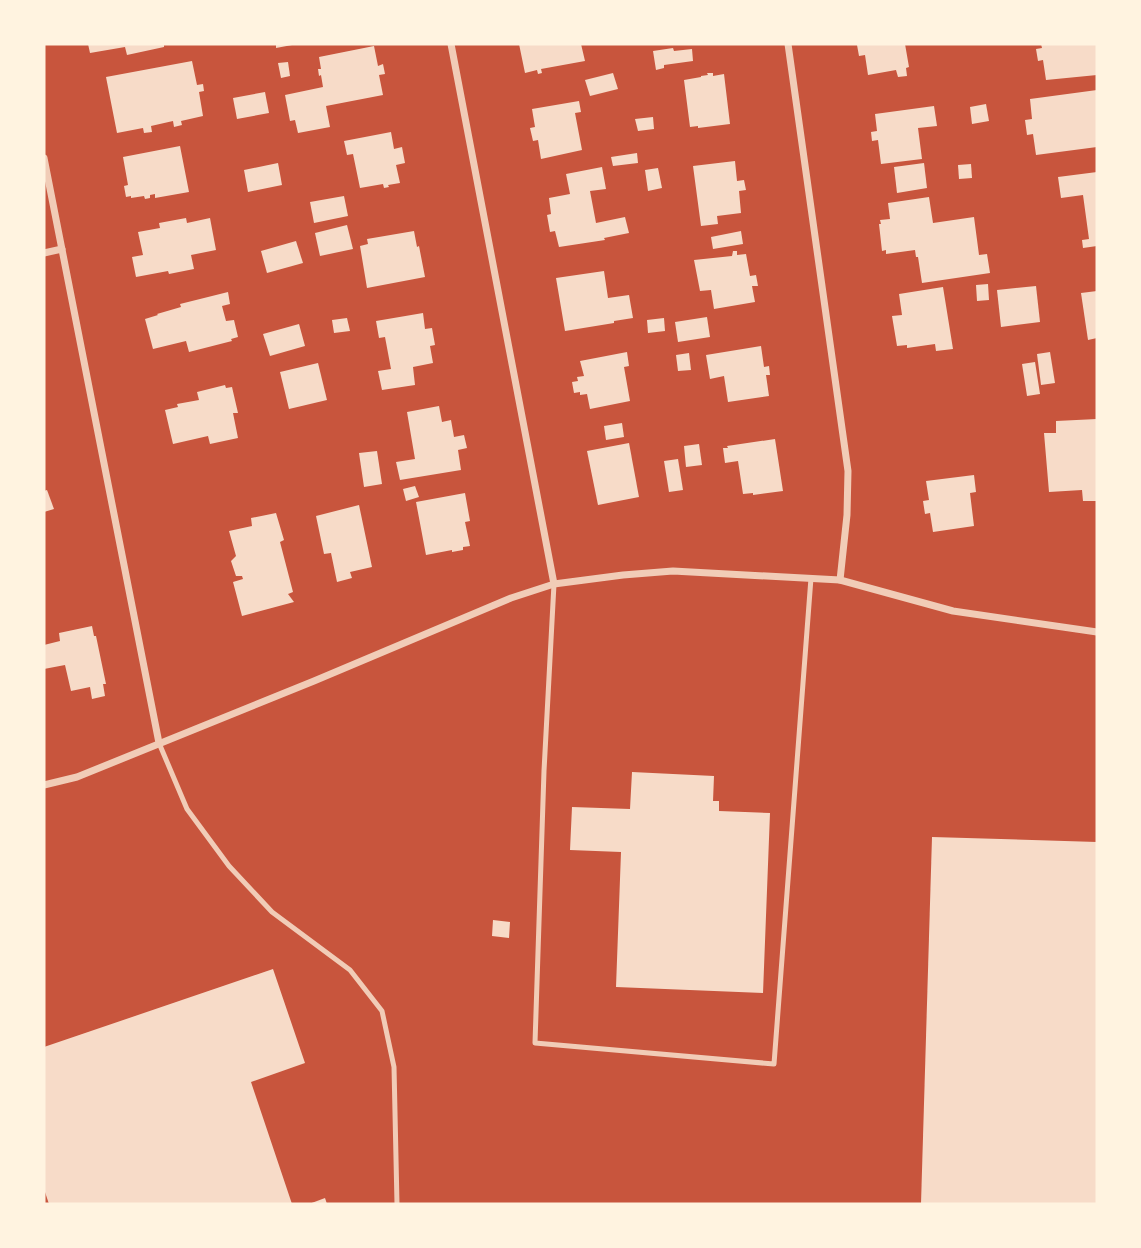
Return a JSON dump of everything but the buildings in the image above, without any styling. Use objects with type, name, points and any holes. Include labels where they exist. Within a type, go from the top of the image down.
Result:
[{"type":"street","points":[[451,44],[554,584]]},
{"type":"street","points":[[788,44],[848,471],[847,515],[840,580]]},
{"type":"street","points":[[44,158],[159,743]]},
{"type":"street","points":[[44,253],[62,249]]},
{"type":"street","points":[[44,785],[77,777],[511,598],[554,584],[673,571],[840,580],[953,611],[1097,632]]},
{"type":"lane","points":[[554,584],[544,771],[535,1043],[774,1064],[811,578]]},
{"type":"lane","points":[[159,743],[187,809],[229,866],[272,912],[350,970],[382,1011],[394,1067],[397,1204]]}]
